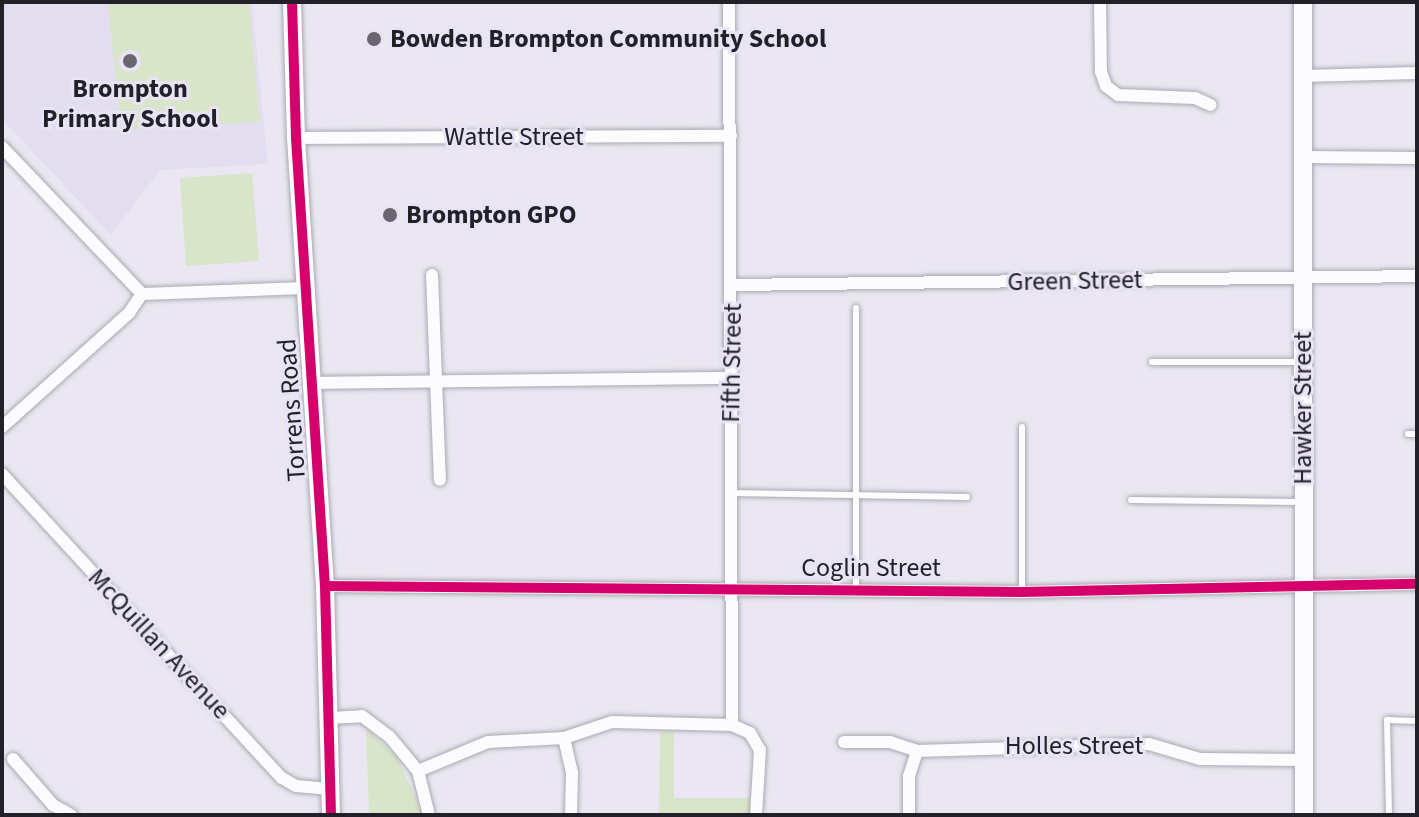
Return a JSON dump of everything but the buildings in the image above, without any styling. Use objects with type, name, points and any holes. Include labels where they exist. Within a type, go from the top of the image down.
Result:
[{"type":"main road","name":"Torrens Road","points":[[292,2],[296,138],[325,586],[331,815]]},
{"type":"main road","name":"Hawker Street","points":[[1303,2],[1304,815]]},
{"type":"street","name":"Fifth Street","points":[[729,2],[734,285],[730,378],[734,590],[732,725]]},
{"type":"street","points":[[1100,2],[1101,72],[1106,86],[1118,95],[1195,98],[1211,105]]},
{"type":"street","points":[[1303,76],[1417,73]]},
{"type":"street","name":"Wattle Street","points":[[296,138],[731,136]]},
{"type":"street","points":[[2,147],[142,294],[306,288]]},
{"type":"street","points":[[1302,157],[1417,158]]},
{"type":"street","points":[[432,275],[440,480]]},
{"type":"street","name":"Green Street","points":[[734,285],[1417,276]]},
{"type":"street","points":[[2,427],[129,313],[142,294]]},
{"type":"street","points":[[312,383],[435,379],[730,378]]},
{"type":"street","name":"McQuillan Avenue","points":[[2,474],[282,778],[296,786],[330,789]]},
{"type":"street","name":"Coglin Street","points":[[325,586],[1022,592],[1417,584]]},
{"type":"street","points":[[329,718],[362,716],[389,736],[418,771],[429,815]]},
{"type":"street","points":[[418,771],[488,742],[564,738],[612,722],[732,725],[750,733],[760,750],[756,815]]},
{"type":"street","points":[[564,738],[572,773],[571,815]]},
{"type":"street","name":"Holles Street","points":[[844,742],[890,742],[917,751],[1149,744],[1200,759],[1304,760]]},
{"type":"street","points":[[909,815],[909,776],[917,751]]},
{"type":"street","points":[[13,759],[53,805],[71,815]]},
{"type":"street","points":[[41,815],[53,805]]},
{"type":"lane","points":[[856,308],[856,589]]},
{"type":"lane","points":[[1152,362],[1303,362]]},
{"type":"lane","points":[[1022,427],[1022,592]]},
{"type":"lane","points":[[1408,434],[1417,434]]},
{"type":"lane","points":[[732,493],[967,497]]},
{"type":"lane","points":[[1131,500],[1303,502]]},
{"type":"lane","points":[[1389,815],[1387,720],[1417,721]]},
{"type":"shaded area","name":"Brompton Primary School","points":[[2,2],[252,2],[268,164],[160,170],[111,235],[2,119]]},
{"type":"green space","points":[[108,2],[249,2],[260,122],[121,130]]},
{"type":"green space","points":[[252,173],[259,261],[186,266],[180,178]]},
{"type":"green space","points":[[366,728],[397,757],[423,815],[369,815]]},
{"type":"green space","points":[[660,732],[674,732],[674,798],[753,798],[753,815],[659,815]]},
{"type":"cycle path","points":[[292,2],[296,138],[325,586],[331,815]]},
{"type":"cycle path","points":[[325,586],[1022,592],[1417,584]]},
{"type":"place","name":"Bowden Brompton Community School","points":[[374,39]]},
{"type":"place","name":"Brompton Primary School","points":[[130,61]]},
{"type":"place","name":"Brompton GPO","points":[[390,215]]}]
